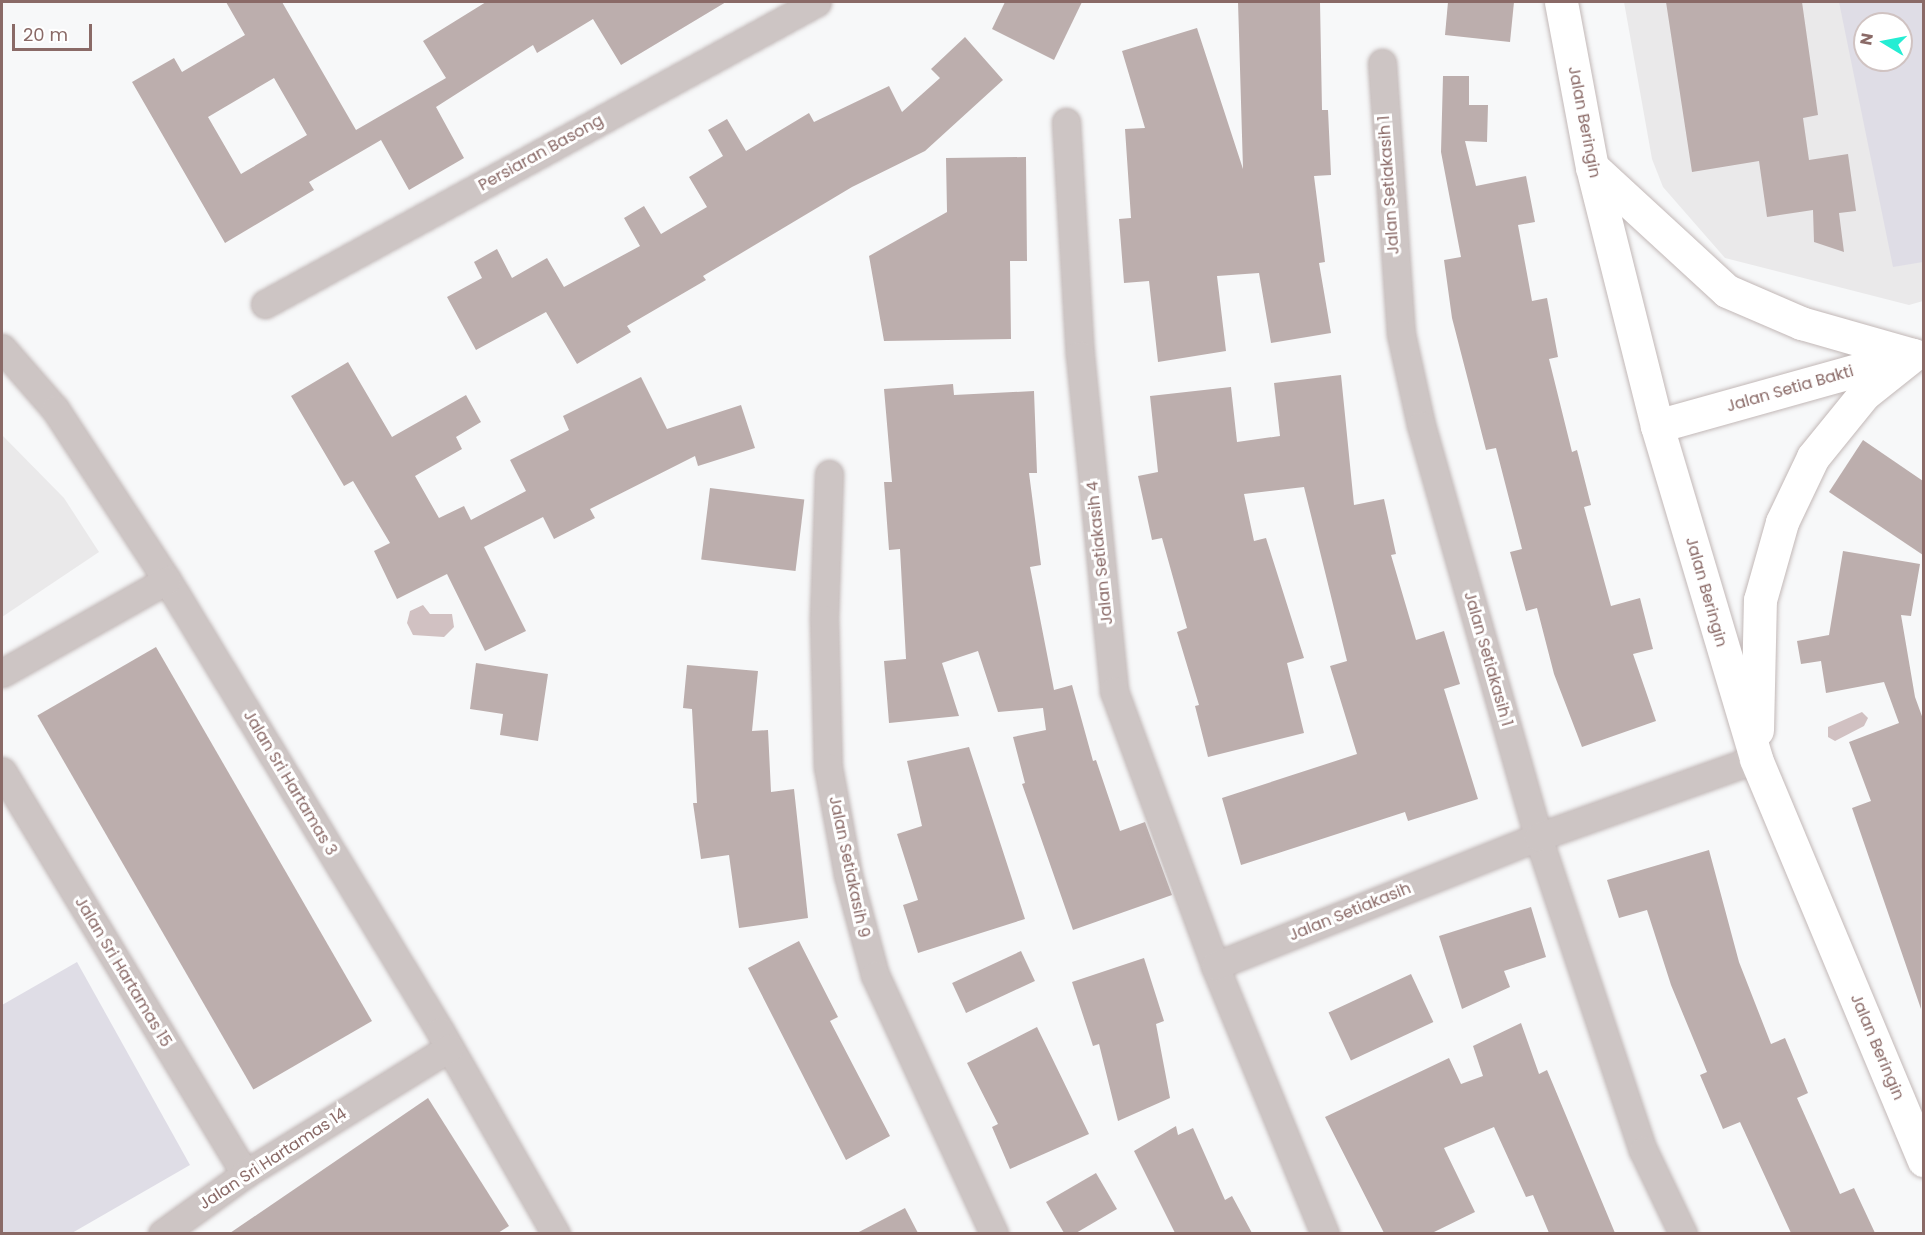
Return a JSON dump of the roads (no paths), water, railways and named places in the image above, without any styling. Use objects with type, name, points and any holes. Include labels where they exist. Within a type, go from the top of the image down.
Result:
[{"type":"street","name":"Persiaran Basong","points":[[265,304],[817,2]]},
{"type":"street","name":"Jalan Beringin","points":[[1561,2],[1592,167],[1657,426],[1756,759],[1923,1161]]},
{"type":"street","name":"Jalan Setiakasih 1","points":[[1382,63],[1401,334],[1421,425],[1539,837],[1642,1150],[1683,1233]]},
{"type":"street","name":"Jalan Setiakasih 4","points":[[1066,122],[1080,355],[1113,691],[1215,966]]},
{"type":"street","points":[[1592,167],[1727,291],[1801,323],[1918,353]]},
{"type":"street","name":"Jalan Sri Hartamas 3","points":[[2,348],[55,409],[167,580],[445,1040],[556,1233]]},
{"type":"street","points":[[1756,759],[1760,600],[1782,522],[1813,457],[1864,394],[1918,353]]},
{"type":"street","name":"Jalan Setia Bakti","points":[[1657,426],[1918,353]]},
{"type":"street","name":"Jalan Setiakasih 9","points":[[829,474],[824,619],[828,767],[848,875],[874,975],[994,1233]]},
{"type":"street","points":[[2,672],[167,580]]},
{"type":"street","name":"Jalan Setiakasih","points":[[1215,966],[1539,837],[1756,759]]},
{"type":"street","name":"Jalan Sri Hartamas 15","points":[[2,771],[245,1174]]},
{"type":"street","points":[[1215,966],[1325,1233]]},
{"type":"street","name":"Jalan Sri Hartamas 14","points":[[162,1233],[245,1174],[385,1087],[445,1040]]}]
